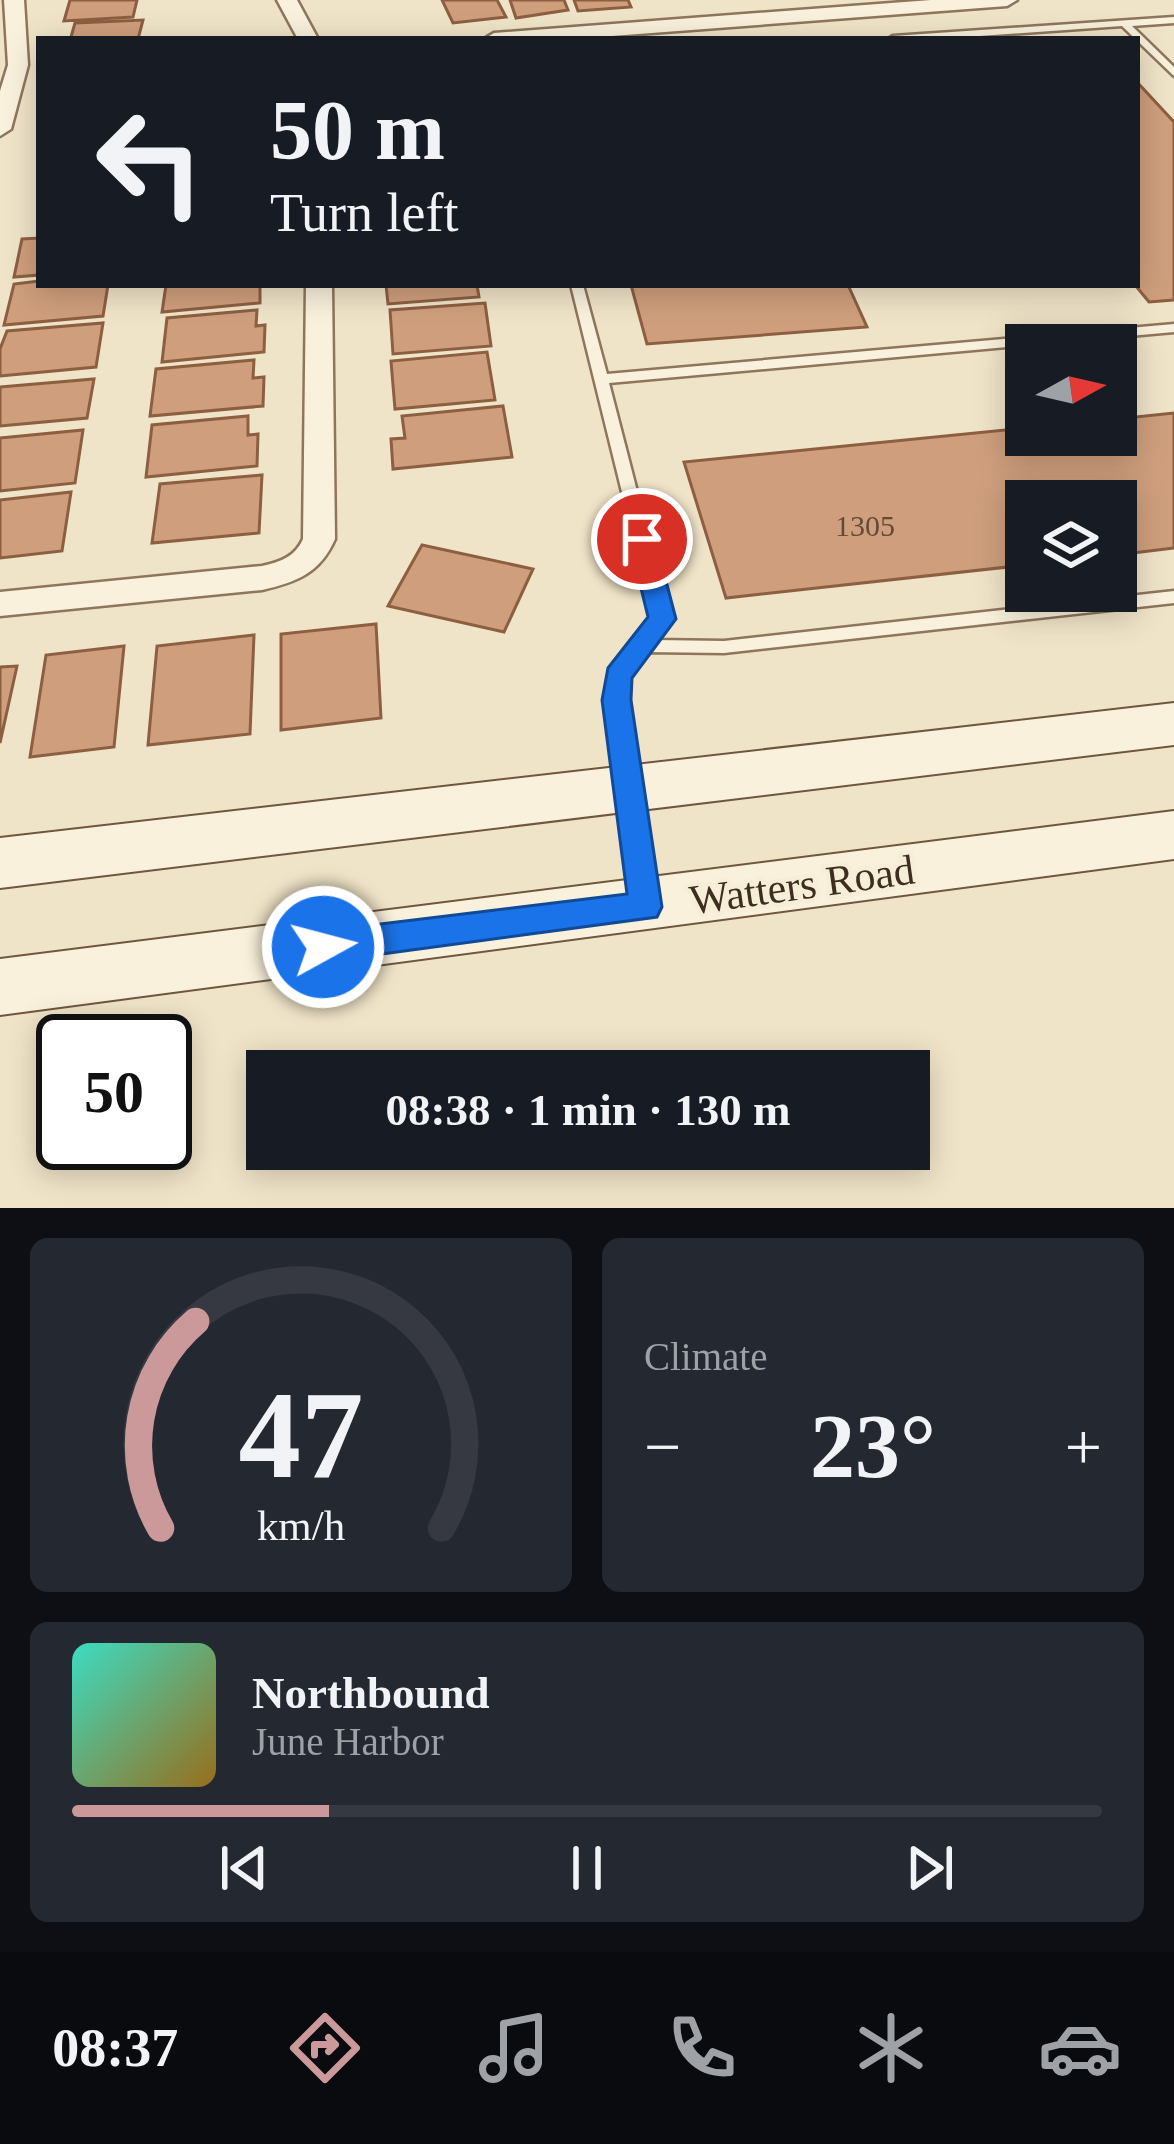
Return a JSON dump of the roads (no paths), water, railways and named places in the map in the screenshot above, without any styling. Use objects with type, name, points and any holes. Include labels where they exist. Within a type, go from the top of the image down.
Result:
[{"type":"main road","points":[[0,863],[1174,724]]},
{"type":"main road","name":"Watters Road","points":[[0,987],[1174,835]]},
{"type":"street","points":[[0,129],[18,64],[14,0]]},
{"type":"street","points":[[287,0],[306,36]]},
{"type":"street","points":[[533,36],[1006,0]]},
{"type":"street","points":[[0,604],[262,578],[301,567],[320,539],[320,288]]},
{"type":"lane","points":[[939,36],[1174,20]]},
{"type":"lane","points":[[1125,24],[1137,36]]},
{"type":"lane","points":[[1140,39],[1174,73]]},
{"type":"lane","points":[[578,288],[662,619],[618,676],[625,787],[645,907]]},
{"type":"lane","points":[[601,379],[1174,328]]},
{"type":"lane","points":[[644,646],[724,647],[1174,598]]}]
